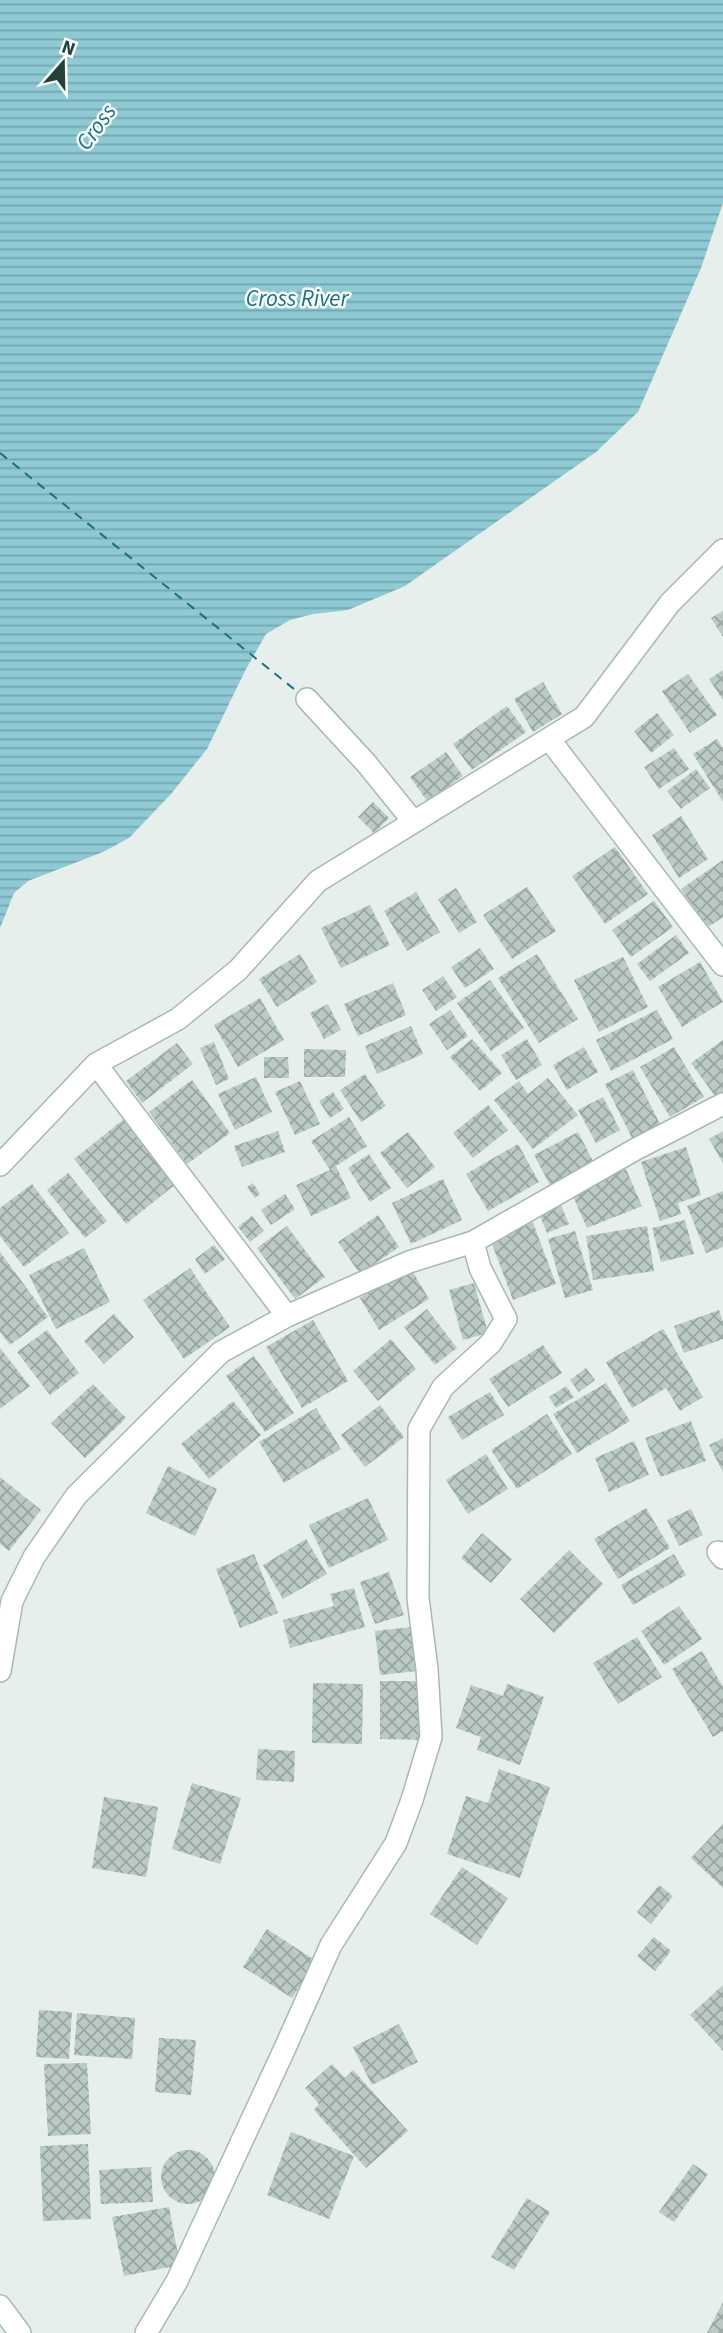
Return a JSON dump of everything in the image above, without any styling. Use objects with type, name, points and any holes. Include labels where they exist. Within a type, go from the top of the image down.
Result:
[{"type":"street","points":[[0,1165],[96,1063],[178,1019],[238,970],[318,881],[584,717],[670,603],[723,550]]},
{"type":"street","points":[[307,699],[366,763],[414,821]]},
{"type":"street","points":[[549,739],[723,965]]},
{"type":"street","points":[[96,1063],[287,1316]]},
{"type":"street","points":[[0,1671],[6,1598],[76,1496],[221,1352],[287,1316],[409,1262],[473,1242],[636,1149],[723,1104]]},
{"type":"street","points":[[146,2333],[177,2281],[331,1945],[396,1843],[412,1800],[430,1737],[427,1669],[418,1598],[419,1429],[443,1387],[491,1343],[506,1320],[480,1268],[473,1242]]},
{"type":"street","points":[[0,2306],[20,2333]]},
{"type":"water","name":"Cross River","points":[[0,0],[723,0],[723,203],[701,268],[638,412],[596,452],[405,586],[348,610],[290,620],[266,634],[207,749],[171,794],[129,838],[103,852],[28,881],[14,893],[0,928]]},
{"type":"building","points":[[723,611],[723,637],[711,618]]},
{"type":"building","points":[[723,670],[723,700],[709,679]]},
{"type":"building","points":[[688,674],[717,715],[690,733],[662,691]]},
{"type":"building","points":[[543,682],[562,714],[533,732],[514,699]]},
{"type":"building","points":[[507,706],[526,732],[472,770],[453,744]]},
{"type":"building","points":[[657,713],[674,735],[651,753],[634,731]]},
{"type":"building","points":[[717,739],[723,748],[723,802],[693,754]]},
{"type":"building","points":[[674,748],[689,769],[659,789],[644,767]]},
{"type":"building","points":[[446,752],[463,776],[427,801],[410,777]]},
{"type":"building","points":[[696,769],[710,788],[681,809],[667,791]]},
{"type":"building","points":[[373,802],[389,818],[374,833],[358,817]]},
{"type":"building","points":[[681,816],[708,859],[679,878],[652,835]]},
{"type":"building","points":[[615,847],[648,894],[605,924],[572,876]]},
{"type":"building","points":[[723,860],[723,917],[708,927],[681,889]]},
{"type":"building","points":[[527,887],[556,931],[512,959],[483,915]]},
{"type":"building","points":[[456,888],[477,922],[459,933],[438,899]]},
{"type":"building","points":[[416,892],[440,932],[407,951],[384,911]]},
{"type":"building","points":[[654,901],[673,927],[631,957],[612,930]]},
{"type":"building","points":[[370,905],[390,945],[341,968],[321,928]]},
{"type":"building","points":[[676,935],[689,953],[650,981],[637,964]]},
{"type":"building","points":[[480,948],[494,969],[465,988],[451,967]]},
{"type":"building","points":[[300,954],[317,982],[277,1007],[259,979]]},
{"type":"building","points":[[537,954],[578,1019],[539,1043],[498,978]]},
{"type":"building","points":[[623,957],[648,1007],[599,1032],[574,980]]},
{"type":"building","points":[[700,962],[723,1002],[682,1027],[658,987]]},
{"type":"building","points":[[443,976],[457,997],[436,1011],[422,990]]},
{"type":"building","points":[[490,980],[524,1028],[491,1051],[457,1003]]},
{"type":"building","points":[[393,983],[406,1015],[358,1036],[344,1004]]},
{"type":"building","points":[[260,998],[284,1040],[238,1067],[214,1025]]},
{"type":"building","points":[[328,1004],[341,1030],[324,1039],[310,1013]]},
{"type":"building","points":[[450,1010],[468,1036],[447,1050],[429,1024]]},
{"type":"building","points":[[657,1010],[673,1039],[611,1071],[596,1040]]},
{"type":"building","points":[[411,1026],[423,1054],[377,1074],[365,1046]]},
{"type":"building","points":[[472,1039],[502,1073],[480,1091],[450,1057]]},
{"type":"building","points":[[527,1039],[542,1065],[516,1080],[501,1055]]},
{"type":"building","points":[[723,1040],[723,1096],[718,1100],[691,1063]]},
{"type":"building","points":[[214,1042],[229,1079],[216,1085],[200,1048]]},
{"type":"building","points":[[177,1043],[193,1064],[142,1103],[126,1081]]},
{"type":"building","points":[[584,1047],[598,1072],[567,1090],[553,1065]]},
{"type":"building","points":[[674,1047],[704,1097],[670,1117],[640,1067]]},
{"type":"building","points":[[304,1049],[346,1050],[345,1077],[304,1077]]},
{"type":"building","points":[[264,1057],[288,1057],[289,1078],[264,1078]]},
{"type":"building","points":[[633,1070],[661,1126],[633,1140],[605,1084]]},
{"type":"building","points":[[365,1074],[386,1106],[361,1122],[340,1090]]},
{"type":"building","points":[[256,1077],[272,1112],[235,1130],[218,1094]]},
{"type":"building","points":[[548,1078],[578,1115],[533,1149],[494,1100],[519,1081],[528,1094]]},
{"type":"building","points":[[192,1080],[230,1133],[187,1164],[149,1112]]},
{"type":"building","points":[[300,1081],[320,1124],[295,1135],[275,1092]]},
{"type":"building","points":[[333,1092],[344,1109],[330,1118],[319,1101]]},
{"type":"building","points":[[603,1097],[620,1130],[596,1143],[578,1110]]},
{"type":"building","points":[[488,1105],[508,1130],[473,1158],[453,1133]]},
{"type":"building","points":[[349,1117],[367,1146],[336,1166],[351,1198],[311,1216],[296,1185],[330,1170],[311,1141]]},
{"type":"building","points":[[124,1119],[176,1184],[126,1224],[74,1159]]},
{"type":"building","points":[[278,1131],[285,1152],[242,1167],[234,1146]]},
{"type":"building","points":[[723,1131],[723,1163],[709,1139]]},
{"type":"building","points":[[408,1132],[435,1167],[407,1188],[380,1153]]},
{"type":"building","points":[[578,1132],[594,1163],[550,1185],[534,1155]]},
{"type":"building","points":[[518,1144],[539,1182],[488,1211],[466,1174]]},
{"type":"building","points":[[686,1147],[701,1195],[678,1203],[681,1214],[660,1221],[641,1162]]},
{"type":"building","points":[[369,1154],[391,1188],[370,1202],[348,1168]]},
{"type":"building","points":[[626,1169],[642,1206],[587,1228],[571,1192]]},
{"type":"building","points":[[68,1173],[107,1221],[85,1238],[47,1190]]},
{"type":"building","points":[[443,1179],[462,1220],[411,1244],[392,1203]]},
{"type":"building","points":[[253,1183],[260,1194],[255,1198],[247,1187]]},
{"type":"building","points":[[32,1184],[69,1233],[24,1267],[0,1236],[0,1208]]},
{"type":"building","points":[[723,1191],[723,1247],[706,1253],[687,1206]]},
{"type":"building","points":[[285,1194],[295,1209],[271,1225],[261,1210]]},
{"type":"building","points":[[560,1203],[569,1224],[547,1233],[538,1211]]},
{"type":"building","points":[[378,1215],[399,1247],[360,1274],[338,1242]]},
{"type":"building","points":[[252,1216],[264,1231],[250,1242],[238,1227]]},
{"type":"building","points":[[532,1220],[556,1284],[513,1300],[489,1236]]},
{"type":"building","points":[[685,1220],[694,1254],[661,1262],[652,1228]]},
{"type":"building","points":[[287,1226],[325,1277],[295,1299],[257,1248]]},
{"type":"building","points":[[647,1226],[654,1271],[593,1280],[586,1236]]},
{"type":"building","points":[[575,1231],[593,1290],[565,1298],[548,1239]]},
{"type":"building","points":[[214,1245],[225,1259],[205,1274],[195,1259]]},
{"type":"building","points":[[84,1248],[110,1302],[56,1329],[29,1275]]},
{"type":"building","points":[[0,1252],[48,1317],[10,1345],[0,1332]]},
{"type":"building","points":[[410,1267],[429,1299],[379,1330],[360,1298]]},
{"type":"building","points":[[190,1268],[230,1327],[184,1359],[143,1300]]},
{"type":"building","points":[[474,1283],[488,1333],[463,1340],[449,1290]]},
{"type":"building","points":[[427,1309],[457,1348],[435,1365],[404,1327]]},
{"type":"building","points":[[719,1310],[723,1322],[723,1339],[684,1353],[674,1326]]},
{"type":"building","points":[[114,1314],[134,1337],[104,1364],[84,1341]]},
{"type":"building","points":[[313,1320],[348,1381],[302,1408],[266,1347]]},
{"type":"building","points":[[663,1329],[703,1397],[680,1411],[666,1388],[632,1408],[606,1362]]},
{"type":"building","points":[[47,1330],[79,1373],[50,1395],[17,1352]]},
{"type":"building","points":[[391,1339],[416,1369],[378,1401],[353,1371]]},
{"type":"building","points":[[543,1345],[562,1373],[508,1407],[489,1379]]},
{"type":"building","points":[[0,1348],[30,1386],[0,1409]]},
{"type":"building","points":[[254,1356],[294,1413],[265,1432],[226,1376]]},
{"type":"building","points":[[586,1368],[595,1380],[579,1392],[570,1380]]},
{"type":"building","points":[[606,1383],[630,1421],[577,1453],[553,1414]]},
{"type":"building","points":[[93,1384],[126,1418],[85,1458],[51,1423]]},
{"type":"building","points":[[566,1386],[574,1397],[556,1408],[549,1397]]},
{"type":"building","points":[[490,1392],[504,1415],[462,1440],[448,1417]]},
{"type":"building","points":[[233,1401],[261,1435],[209,1479],[181,1444]]},
{"type":"building","points":[[380,1405],[404,1437],[365,1467],[341,1435]]},
{"type":"building","points":[[316,1408],[341,1449],[284,1483],[259,1442]]},
{"type":"building","points":[[547,1414],[572,1454],[517,1489],[491,1450]]},
{"type":"building","points":[[691,1421],[706,1461],[660,1477],[645,1438]]},
{"type":"building","points":[[723,1438],[723,1472],[709,1445]]},
{"type":"building","points":[[634,1441],[649,1475],[609,1492],[595,1458]]},
{"type":"building","points":[[486,1454],[508,1489],[468,1514],[446,1480]]},
{"type":"building","points":[[168,1466],[217,1489],[195,1536],[146,1513]]},
{"type":"building","points":[[0,1477],[41,1510],[9,1551],[0,1544]]},
{"type":"building","points":[[368,1498],[388,1540],[329,1568],[309,1525]]},
{"type":"building","points":[[646,1508],[670,1548],[618,1579],[594,1539]]},
{"type":"building","points":[[691,1509],[703,1535],[679,1546],[667,1520]]},
{"type":"building","points":[[482,1533],[512,1559],[491,1583],[461,1558]]},
{"type":"building","points":[[306,1539],[327,1574],[283,1599],[263,1565]]},
{"type":"building","points":[[569,1550],[603,1584],[554,1633],[520,1599]]},
{"type":"building","points":[[254,1554],[278,1613],[240,1628],[216,1569]]},
{"type":"building","points":[[674,1554],[686,1575],[633,1605],[621,1585]]},
{"type":"building","points":[[389,1572],[404,1615],[375,1624],[360,1582]]},
{"type":"building","points":[[354,1588],[365,1627],[290,1648],[283,1620],[334,1606],[330,1594]]},
{"type":"building","points":[[679,1606],[702,1639],[664,1665],[641,1631]]},
{"type":"building","points":[[412,1627],[417,1671],[380,1675],[375,1631]]},
{"type":"building","points":[[637,1637],[662,1677],[618,1704],[593,1663]]},
{"type":"building","points":[[702,1651],[723,1687],[723,1731],[713,1737],[672,1669]]},
{"type":"building","points":[[380,1681],[424,1681],[424,1740],[380,1739]]},
{"type":"building","points":[[313,1683],[363,1684],[362,1744],[312,1743]]},
{"type":"building","points":[[507,1684],[544,1697],[520,1765],[477,1750],[481,1737],[456,1728],[471,1685],[503,1696]]},
{"type":"building","points":[[258,1749],[295,1751],[294,1782],[256,1780]]},
{"type":"building","points":[[499,1769],[550,1787],[520,1878],[447,1854],[466,1796],[488,1803]]},
{"type":"building","points":[[192,1783],[241,1798],[220,1864],[172,1849]]},
{"type":"building","points":[[104,1797],[158,1807],[146,1877],[92,1868]]},
{"type":"building","points":[[723,1824],[723,1888],[691,1858]]},
{"type":"building","points":[[462,1867],[508,1898],[477,1945],[430,1914]]},
{"type":"building","points":[[659,1885],[673,1896],[651,1924],[637,1912]]},
{"type":"building","points":[[267,1929],[316,1961],[292,1998],[243,1967]]},
{"type":"building","points":[[654,1937],[671,1951],[655,1971],[637,1956]]},
{"type":"building","points":[[723,1985],[723,2051],[690,2015]]},
{"type":"building","points":[[39,2010],[72,2012],[69,2059],[36,2057]]},
{"type":"building","points":[[77,2013],[135,2018],[132,2059],[74,2055]]},
{"type":"building","points":[[399,2024],[418,2062],[372,2085],[353,2047]]},
{"type":"building","points":[[159,2038],[196,2040],[191,2095],[155,2092]]},
{"type":"building","points":[[87,2063],[91,2134],[48,2136],[44,2064]]},
{"type":"building","points":[[332,2064],[345,2078],[353,2070],[408,2131],[366,2168],[314,2110],[319,2104],[305,2088]]},
{"type":"building","points":[[291,2132],[354,2156],[329,2219],[267,2195]]},
{"type":"building","points":[[88,2144],[91,2219],[43,2221],[40,2146]]},
{"type":"building","points":[[188,2150],[207,2158],[215,2177],[207,2196],[188,2204],[169,2196],[161,2177],[169,2158]]},
{"type":"building","points":[[693,2164],[708,2174],[674,2222],[659,2212]]},
{"type":"building","points":[[151,2167],[153,2202],[101,2204],[99,2170]]},
{"type":"building","points":[[527,2198],[550,2212],[514,2270],[491,2257]]},
{"type":"building","points":[[169,2207],[180,2265],[124,2276],[112,2217]]},
{"type":"building","points":[[723,2302],[723,2333],[707,2333]]},
{"type":"ferry route","points":[[0,453],[299,693]]},
{"type":"water label","name":"Cross","points":[[96,127]]}]
